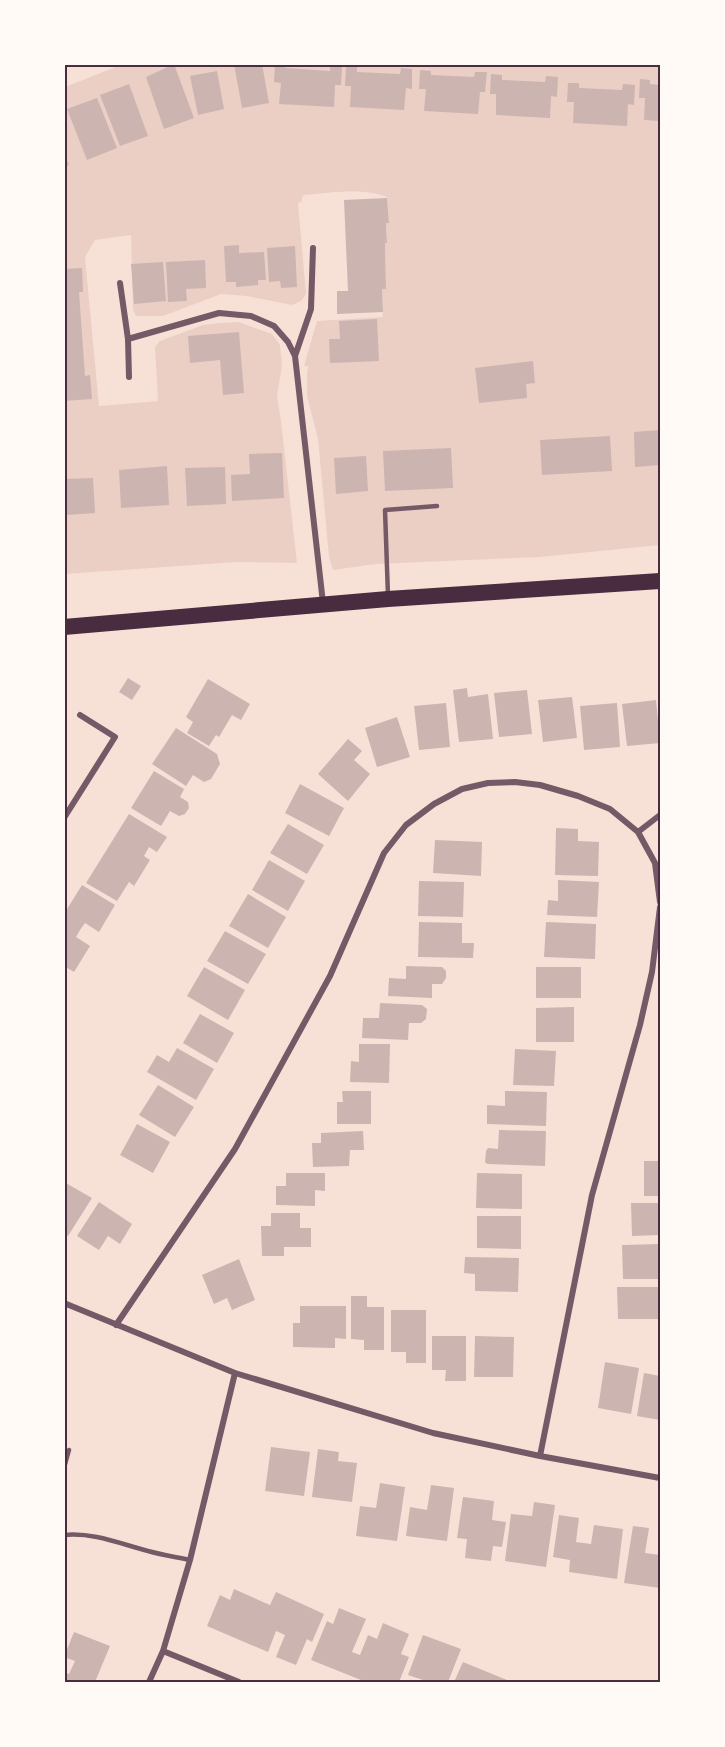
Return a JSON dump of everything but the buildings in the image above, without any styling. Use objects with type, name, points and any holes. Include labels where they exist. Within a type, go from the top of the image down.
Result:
[{"type":"highway","points":[[64,627],[388,599],[660,581]]},
{"type":"street","points":[[295,357],[311,309],[313,248]]},
{"type":"street","points":[[120,283],[128,339],[129,377]]},
{"type":"street","points":[[128,339],[219,313],[251,316],[274,326],[288,342],[295,357],[323,605]]},
{"type":"street","points":[[64,818],[115,737],[80,715]]},
{"type":"street","points":[[116,1325],[235,1149],[330,976],[384,853],[406,825],[434,804],[462,789],[488,783],[515,782],[540,785],[578,796],[610,809],[639,832],[655,863],[660,902]]},
{"type":"street","points":[[639,832],[660,815]]},
{"type":"street","points":[[540,1456],[592,1195],[640,1025],[652,972],[660,907]]},
{"type":"street","points":[[64,1303],[235,1373],[433,1433],[660,1478]]},
{"type":"street","points":[[149,1683],[163,1651],[190,1560],[235,1373]]},
{"type":"street","points":[[163,1651],[239,1683]]},
{"type":"lane","points":[[388,599],[385,510],[437,506]]},
{"type":"lane","points":[[64,1468],[69,1450]]},
{"type":"lane","points":[[64,1535],[75,1534],[111,1540],[190,1560]]},
{"type":"shaded area","points":[[123,64],[660,65],[660,545],[540,557],[376,564],[333,570],[329,557],[318,439],[307,396],[308,366],[304,366],[317,321],[383,317],[382,289],[386,289],[386,223],[389,223],[387,197],[368,192],[346,192],[303,195],[301,202],[298,203],[306,294],[301,301],[292,305],[247,296],[221,294],[163,316],[136,316],[133,310],[131,235],[95,240],[85,257],[99,406],[158,401],[155,347],[160,341],[203,325],[239,322],[272,334],[280,345],[282,366],[277,396],[297,563],[236,562],[65,574],[65,87]]}]
